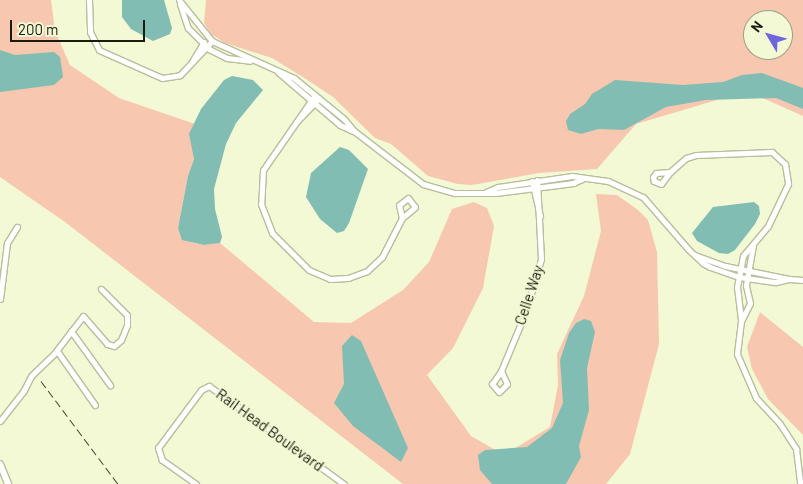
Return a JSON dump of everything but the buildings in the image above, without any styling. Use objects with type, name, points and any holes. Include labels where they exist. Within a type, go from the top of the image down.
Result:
[{"type":"street","points":[[89,0],[91,37],[105,54],[166,79],[180,75],[209,39]]},
{"type":"street","points":[[180,1],[209,39],[294,78],[317,96],[354,131],[423,184],[455,193],[484,192],[536,189],[584,178]]},
{"type":"street","points":[[180,1],[186,24],[205,45],[227,58],[254,61]]},
{"type":"street","points":[[277,71],[312,103],[340,125],[354,131]]},
{"type":"street","points":[[317,96],[266,163],[260,198],[269,229],[300,263],[330,278],[361,274],[382,257],[402,218]]},
{"type":"street","points":[[670,172],[686,158],[696,155],[761,150],[772,152],[780,159],[788,174],[788,184],[768,226],[753,246],[745,252],[740,268],[737,295],[741,321]]},
{"type":"street","points":[[484,192],[535,181],[572,176],[608,181],[643,197],[695,255],[710,267],[739,277],[776,282],[789,279]]},
{"type":"street","name":"Celle Way","points":[[501,370],[536,284],[541,259],[540,216],[535,181]]},
{"type":"street","points":[[0,299],[7,243],[17,227]]},
{"type":"street","points":[[753,246],[746,278],[750,304],[741,321],[737,342],[741,369],[756,398],[780,424],[796,449],[800,484]]},
{"type":"street","points":[[695,255],[747,270],[803,280]]},
{"type":"street","points":[[0,421],[23,392],[31,376],[57,351],[84,316],[107,344],[114,346],[121,340],[127,325],[127,314],[101,289]]},
{"type":"street","points":[[71,331],[110,385]]},
{"type":"street","points":[[57,351],[95,405]]},
{"type":"street","name":"Rail Head Boulevard","points":[[196,484],[162,460],[158,448],[201,390],[209,386],[344,484]]},
{"type":"street","points":[[0,464],[8,484]]},
{"type":"shaded area","points":[[0,0],[51,0],[55,31],[70,65],[119,98],[195,124],[192,139],[194,159],[188,176],[178,228],[190,242],[204,245],[220,243],[314,322],[351,323],[403,290],[429,262],[452,209],[474,202],[487,208],[494,226],[483,288],[453,348],[427,375],[471,436],[504,455],[550,427],[558,385],[557,354],[584,296],[601,231],[596,194],[617,195],[638,210],[648,220],[657,252],[659,344],[630,454],[606,484],[403,484],[65,222],[0,177]]},
{"type":"shaded area","points":[[206,0],[803,0],[803,116],[747,91],[636,124],[597,169],[539,173],[472,185],[458,184],[428,176],[391,144],[375,138],[333,97],[272,58],[225,43],[211,34],[204,23]]},
{"type":"shaded area","points":[[760,312],[803,347],[803,435],[768,399],[752,369],[747,347]]},
{"type":"water","points":[[122,0],[164,0],[172,28],[170,34],[153,41],[131,29],[122,17]]},
{"type":"water","points":[[0,50],[15,55],[54,52],[60,57],[63,77],[54,85],[0,92]]},
{"type":"water","points":[[762,73],[803,88],[803,109],[776,98],[706,100],[666,107],[624,130],[598,129],[581,134],[568,130],[566,121],[570,114],[585,104],[592,94],[615,80],[683,85],[723,82],[742,75]]},
{"type":"water","points":[[232,76],[253,80],[263,90],[236,123],[226,144],[214,189],[215,209],[222,237],[220,243],[204,245],[182,240],[178,228],[188,176],[194,159],[189,134],[201,109],[224,80]]},
{"type":"water","points":[[340,147],[349,150],[368,169],[349,223],[344,231],[337,233],[320,219],[306,197],[311,173]]},
{"type":"water","points":[[754,202],[759,206],[760,214],[755,224],[735,250],[728,254],[719,253],[697,241],[692,233],[713,207]]},
{"type":"water","points":[[584,319],[591,321],[595,332],[587,368],[589,410],[579,446],[581,457],[566,484],[492,484],[480,470],[478,455],[485,450],[527,447],[552,428],[563,403],[560,360],[569,333],[576,323]]},
{"type":"water","points":[[352,335],[361,341],[408,448],[401,462],[353,426],[334,403],[344,384],[342,346]]},
{"type":"railway","points":[[41,381],[118,484]]}]
